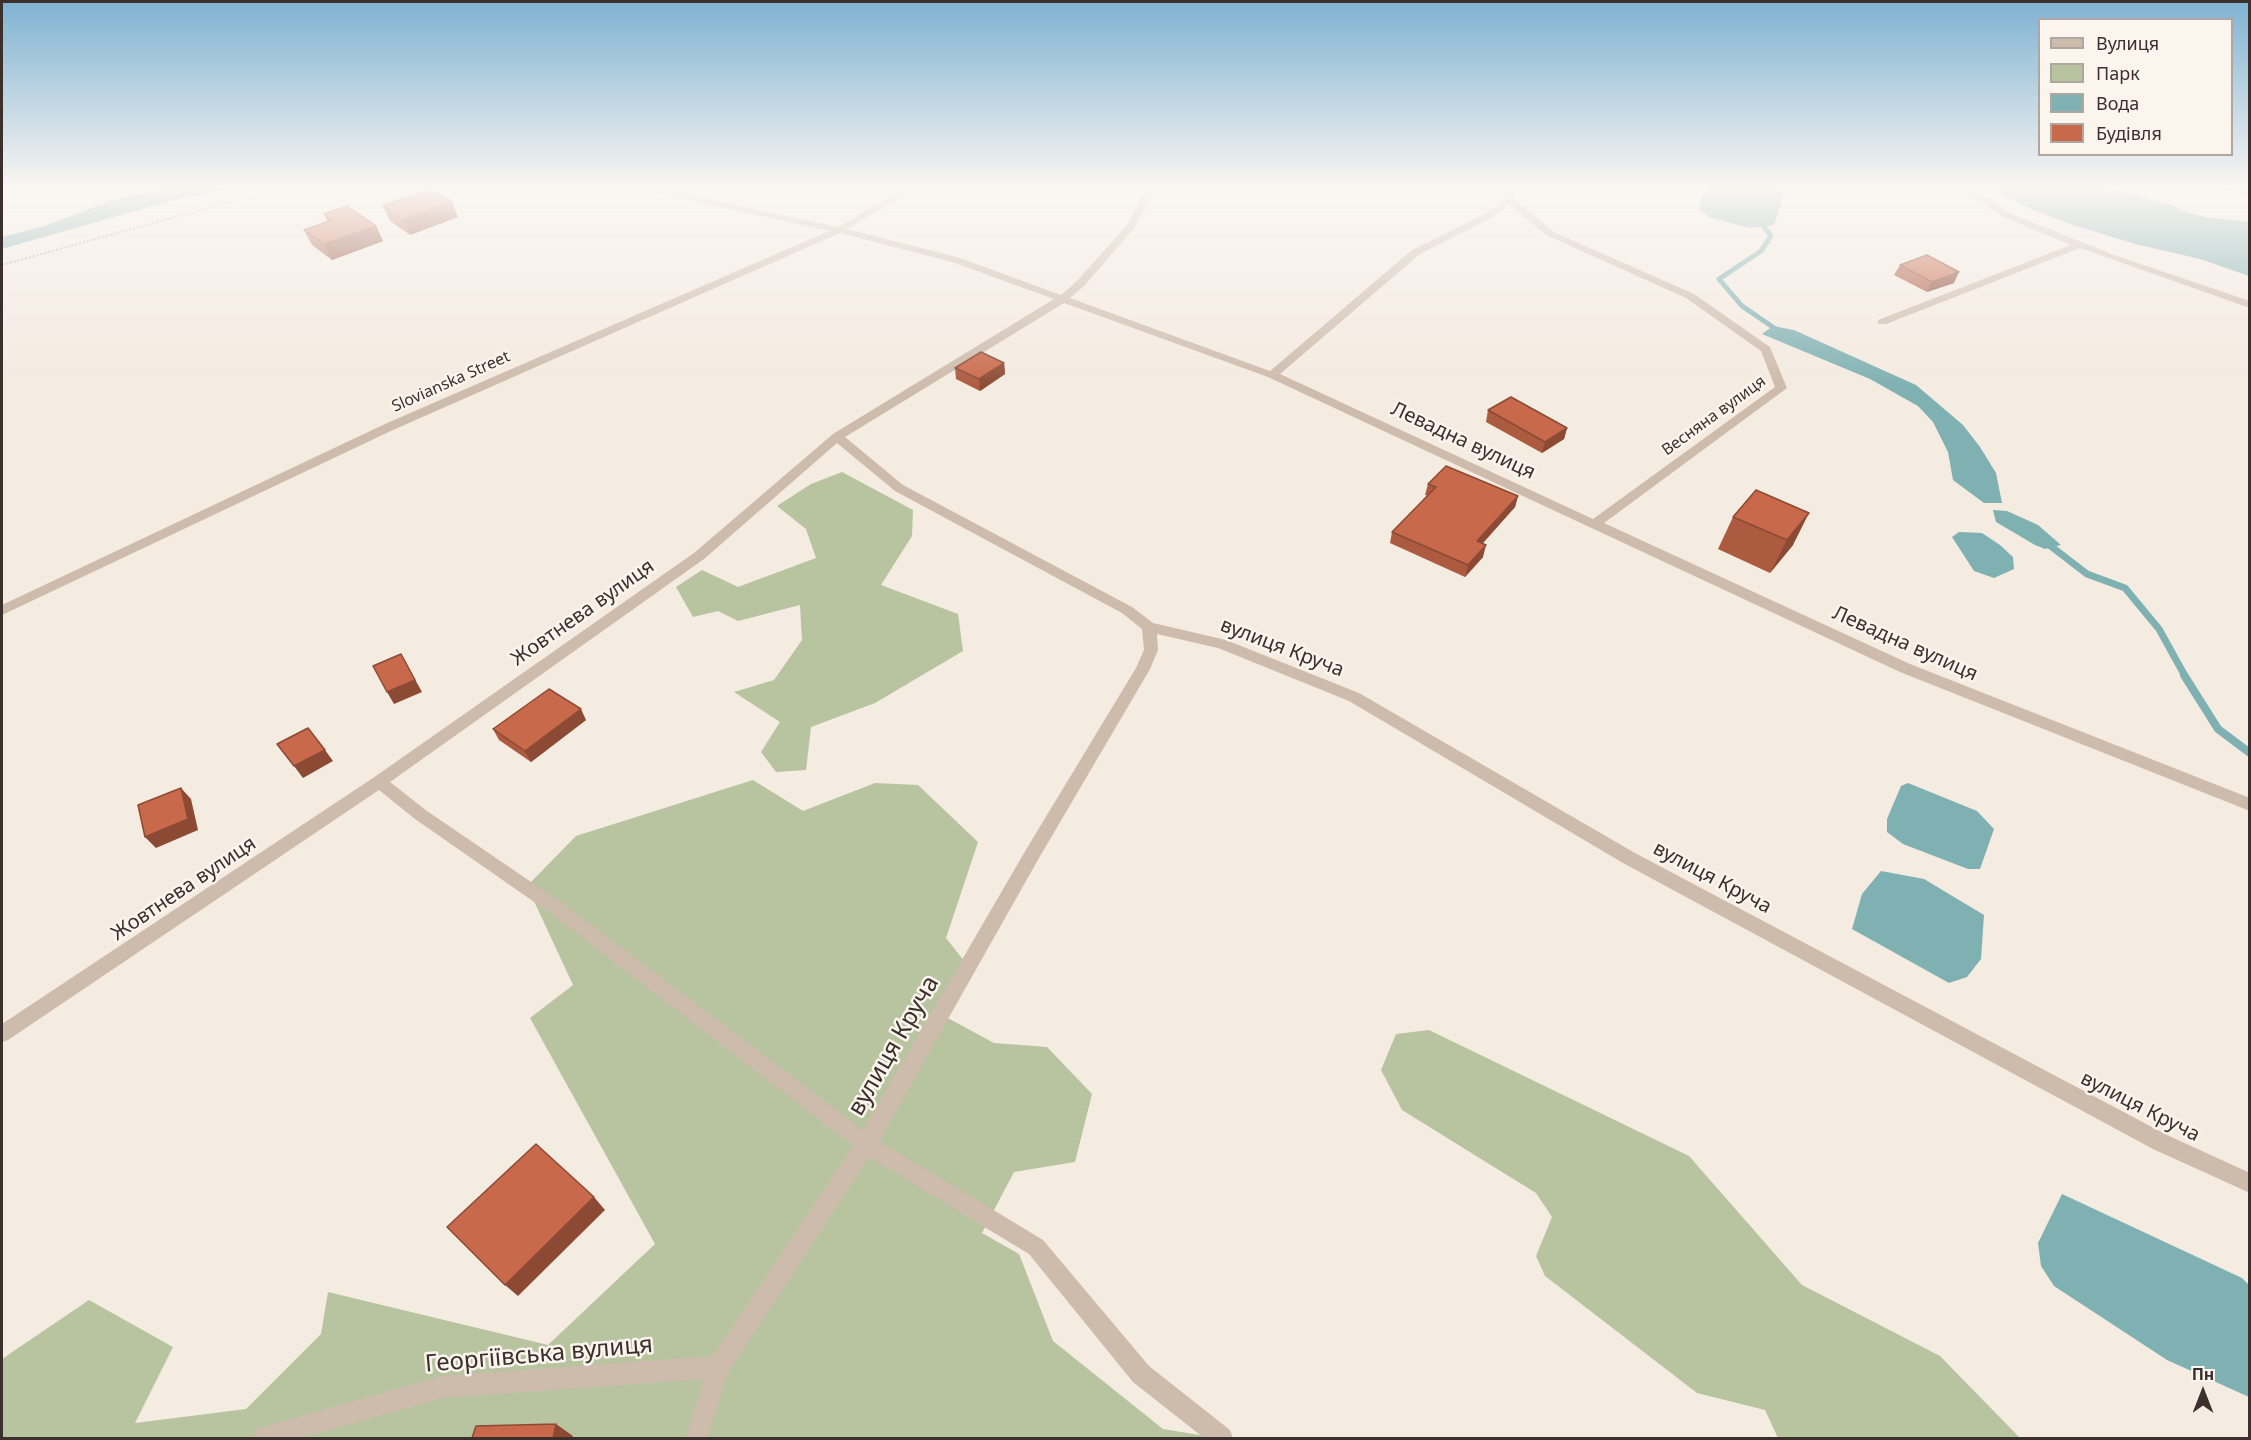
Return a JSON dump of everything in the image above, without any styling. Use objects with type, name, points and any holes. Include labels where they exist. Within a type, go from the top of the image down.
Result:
[{"type":"street","name":"Slovianska Street","points":[[2,610],[389,427],[784,254]]},
{"type":"street","name":"Левадна вулиця","points":[[933,254],[1064,298],[1272,375],[1905,668],[2250,805]]},
{"type":"street","name":"Жовтнева вулиця","points":[[2,1034],[379,782],[699,556],[837,437],[1064,298],[1106,254]]},
{"type":"street","points":[[1272,375],[1413,254]]},
{"type":"street","name":"Весняна вулиця","points":[[1596,254],[1690,296],[1766,349],[1781,388],[1596,523]]},
{"type":"street","points":[[1882,322],[2055,254]]},
{"type":"street","points":[[2105,254],[2250,305]]},
{"type":"street","name":"вулиця Круча","points":[[837,437],[899,489],[1127,610],[1149,627],[1221,644],[1354,698],[1629,858],[2160,1142],[2250,1183]]},
{"type":"street","name":"вулиця Круча","points":[[1149,627],[1151,650],[1143,669],[1033,853],[866,1144],[1036,1247],[1141,1374],[1222,1438]]},
{"type":"street","points":[[379,782],[421,815],[556,908],[866,1144],[719,1366],[696,1438]]},
{"type":"street","name":"Георгіївська вулиця","points":[[263,1438],[442,1386],[719,1366]]},
{"type":"path","points":[[2,265],[41,254]]},
{"type":"green space","points":[[842,472],[913,510],[912,536],[881,585],[958,614],[963,651],[875,703],[811,727],[806,770],[776,772],[761,752],[780,722],[734,692],[774,680],[802,640],[800,605],[738,621],[718,611],[693,617],[676,587],[702,570],[738,587],[816,558],[806,529],[777,506],[811,484]]},
{"type":"green space","points":[[753,780],[803,811],[875,783],[918,785],[978,842],[946,938],[965,962],[944,1016],[994,1043],[1047,1047],[1092,1094],[1075,1162],[1014,1172],[982,1233],[1019,1254],[1053,1341],[1163,1429],[1218,1438],[2,1438],[2,1359],[89,1300],[173,1347],[135,1423],[246,1409],[321,1334],[328,1292],[548,1345],[655,1244],[530,1018],[573,985],[527,886],[576,836]]},
{"type":"green space","points":[[1429,1030],[1689,1156],[1802,1285],[1940,1356],[2020,1438],[1778,1438],[1765,1410],[1697,1393],[1545,1276],[1536,1256],[1552,1217],[1536,1193],[1402,1110],[1381,1070],[1396,1034]]},
{"type":"water","points":[[2179,254],[2249,254],[2249,276]]},
{"type":"water","points":[[1773,326],[1794,330],[1916,385],[1963,425],[1980,447],[1996,473],[2002,503],[1984,503],[1953,480],[1948,452],[1933,422],[1918,406],[1870,379],[1762,334]]},
{"type":"water","points":[[1993,510],[2007,511],[2038,525],[2061,545],[2045,549],[2035,545],[1996,522]]},
{"type":"water","points":[[1959,532],[1982,533],[2000,545],[2013,557],[2014,569],[1994,578],[1974,571],[1952,537]]},
{"type":"water","points":[[1908,783],[1977,811],[1994,829],[1980,869],[1968,869],[1903,844],[1887,832],[1887,819],[1901,786]]},
{"type":"water","points":[[1881,871],[1924,879],[1984,915],[1981,959],[1967,977],[1949,983],[1852,929],[1862,894]]},
{"type":"water","points":[[2062,1194],[2242,1278],[2249,1285],[2249,1397],[2167,1360],[2054,1286],[2041,1266],[2038,1243]]},
{"type":"building","points":[[1927,255],[1959,272],[1932,282],[1900,265]]},
{"type":"building","points":[[981,352],[1004,363],[979,379],[955,368]]},
{"type":"building","points":[[1511,397],[1567,428],[1545,442],[1488,410]]},
{"type":"building","points":[[1446,466],[1518,496],[1477,541],[1486,545],[1468,565],[1392,532],[1436,487],[1428,484]]},
{"type":"building","points":[[1756,490],[1809,513],[1787,540],[1733,517]]},
{"type":"building","points":[[401,654],[415,680],[387,692],[373,666]]},
{"type":"building","points":[[549,689],[581,709],[525,751],[493,729]]},
{"type":"building","points":[[308,728],[325,750],[294,766],[277,744]]},
{"type":"building","points":[[181,788],[188,819],[145,837],[138,805]]},
{"type":"building","points":[[536,1144],[594,1197],[505,1285],[447,1227]]},
{"type":"building","points":[[556,1424],[553,1438],[472,1438],[476,1426]]},
{"type":"waterway","points":[[1756,254],[1719,279],[1742,306],[1780,332]]},
{"type":"waterway","points":[[2048,544],[2087,574],[2125,588],[2159,629],[2185,676]]},
{"type":"waterway","points":[[2184,675],[2218,729],[2250,753]]}]
